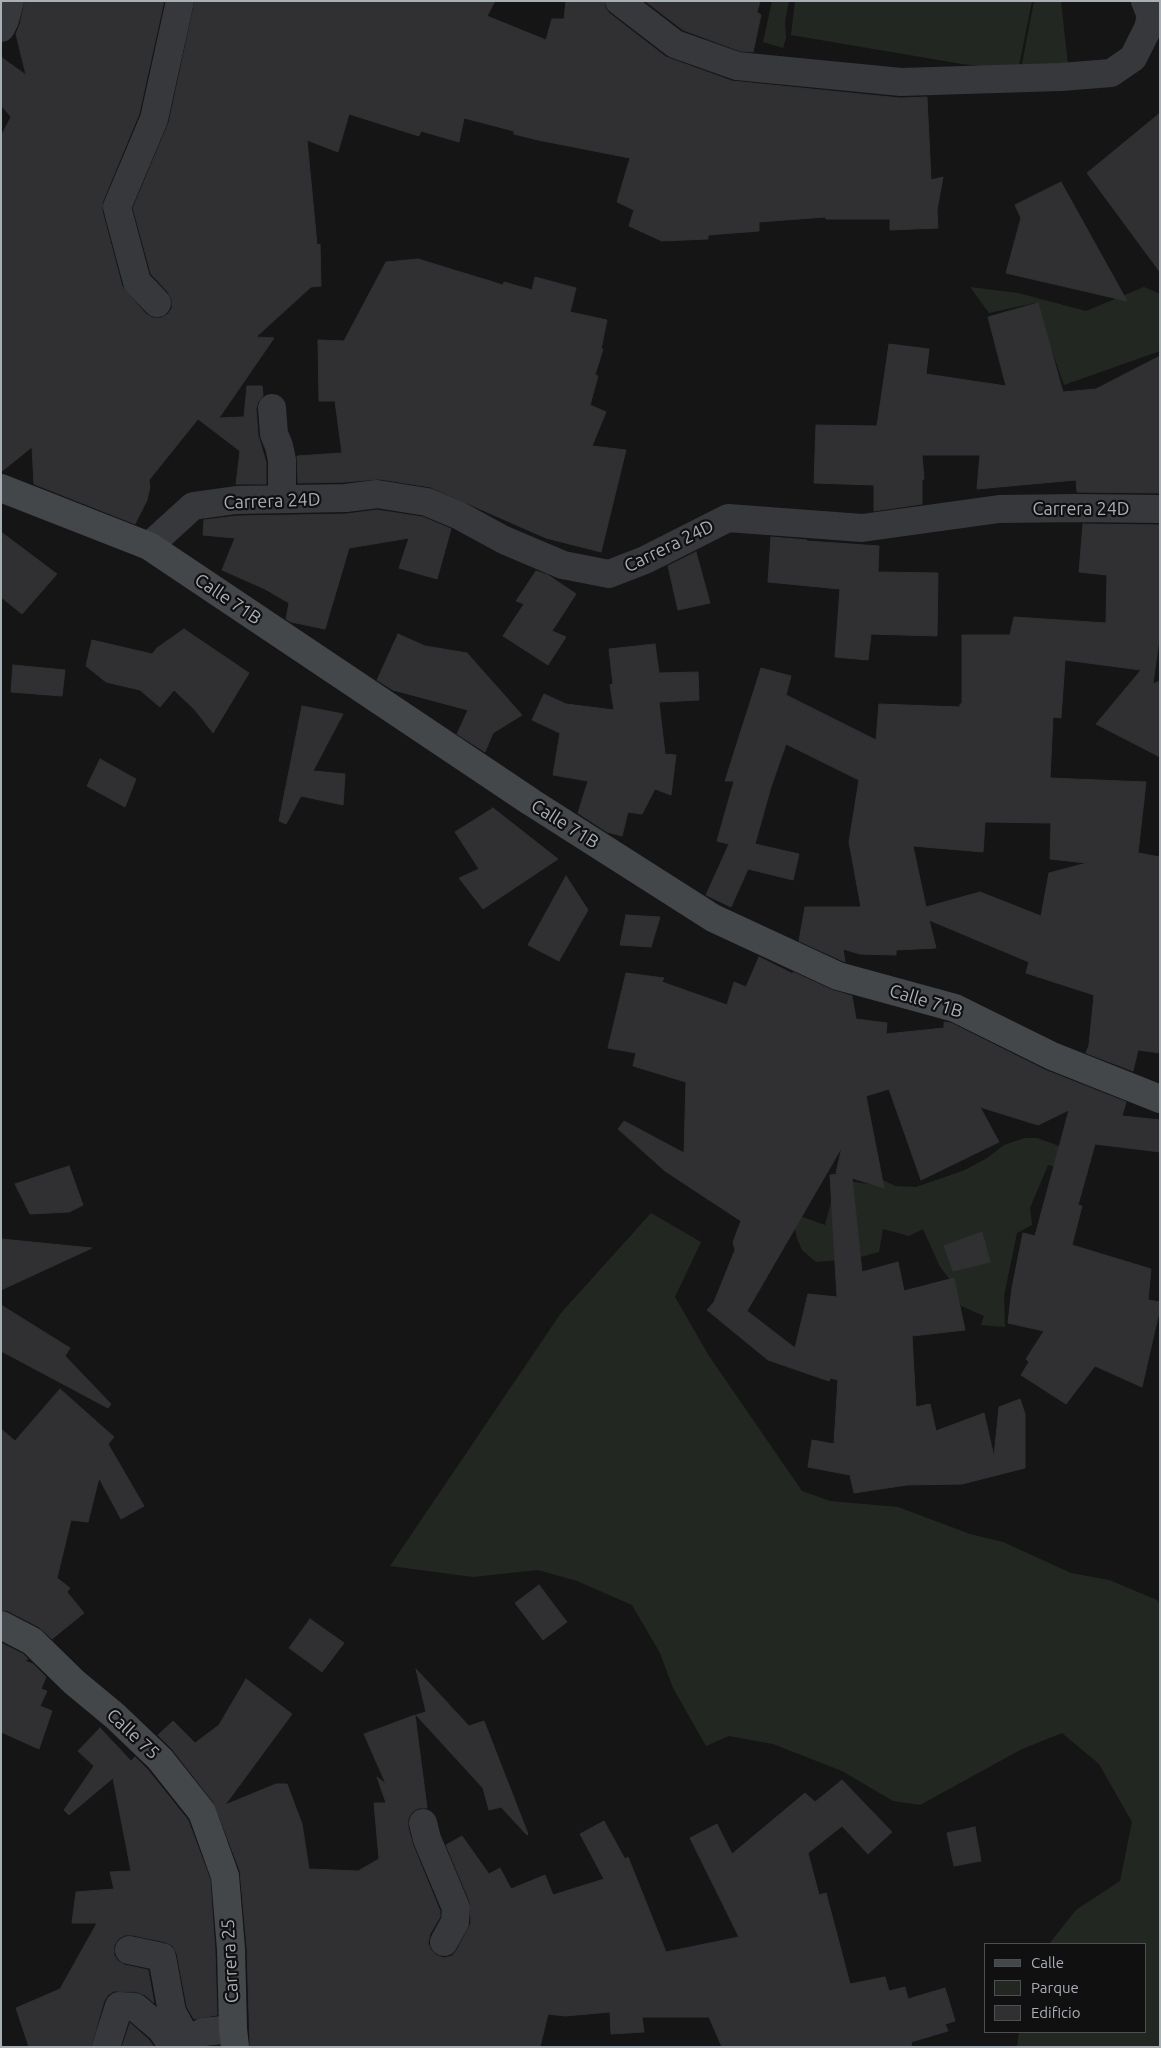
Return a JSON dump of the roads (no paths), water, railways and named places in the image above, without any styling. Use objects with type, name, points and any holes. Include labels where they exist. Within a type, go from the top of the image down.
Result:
[{"type":"street","points":[[1,28],[6,20],[10,1]]},
{"type":"street","points":[[157,303],[137,282],[117,207],[154,119],[180,1]]},
{"type":"street","points":[[626,7],[675,44],[736,66],[901,82],[1061,77],[1110,73],[1133,58],[1148,28],[1151,16],[1145,1]]},
{"type":"street","points":[[272,408],[274,434],[282,460],[282,487],[286,500]]},
{"type":"street","name":"Calle 71B","points":[[1,488],[149,546],[531,802],[713,918],[838,976],[955,1008],[1052,1056],[1160,1099]]},
{"type":"street","name":"Carrera 24D","points":[[149,546],[193,506],[236,500],[346,498],[377,494],[427,502],[458,515],[504,540],[563,565],[609,574],[645,560],[728,518],[862,528],[999,510],[1076,508],[1160,509]]},
{"type":"street","name":"Calle 75","points":[[1,1625],[32,1641],[74,1682],[115,1716],[160,1759],[202,1812],[225,1876]]},
{"type":"street","points":[[423,1823],[427,1839],[456,1908],[455,1922],[444,1942]]},
{"type":"street","name":"Carrera 25","points":[[225,1876],[231,1949],[234,2038]]},
{"type":"street","points":[[129,1950],[142,1951],[162,1957],[172,2012],[189,2045]]},
{"type":"street","points":[[106,2047],[119,2006],[134,2007],[161,2029],[189,2045]]},
{"type":"street","points":[[189,2045],[203,2032],[234,2038]]}]
